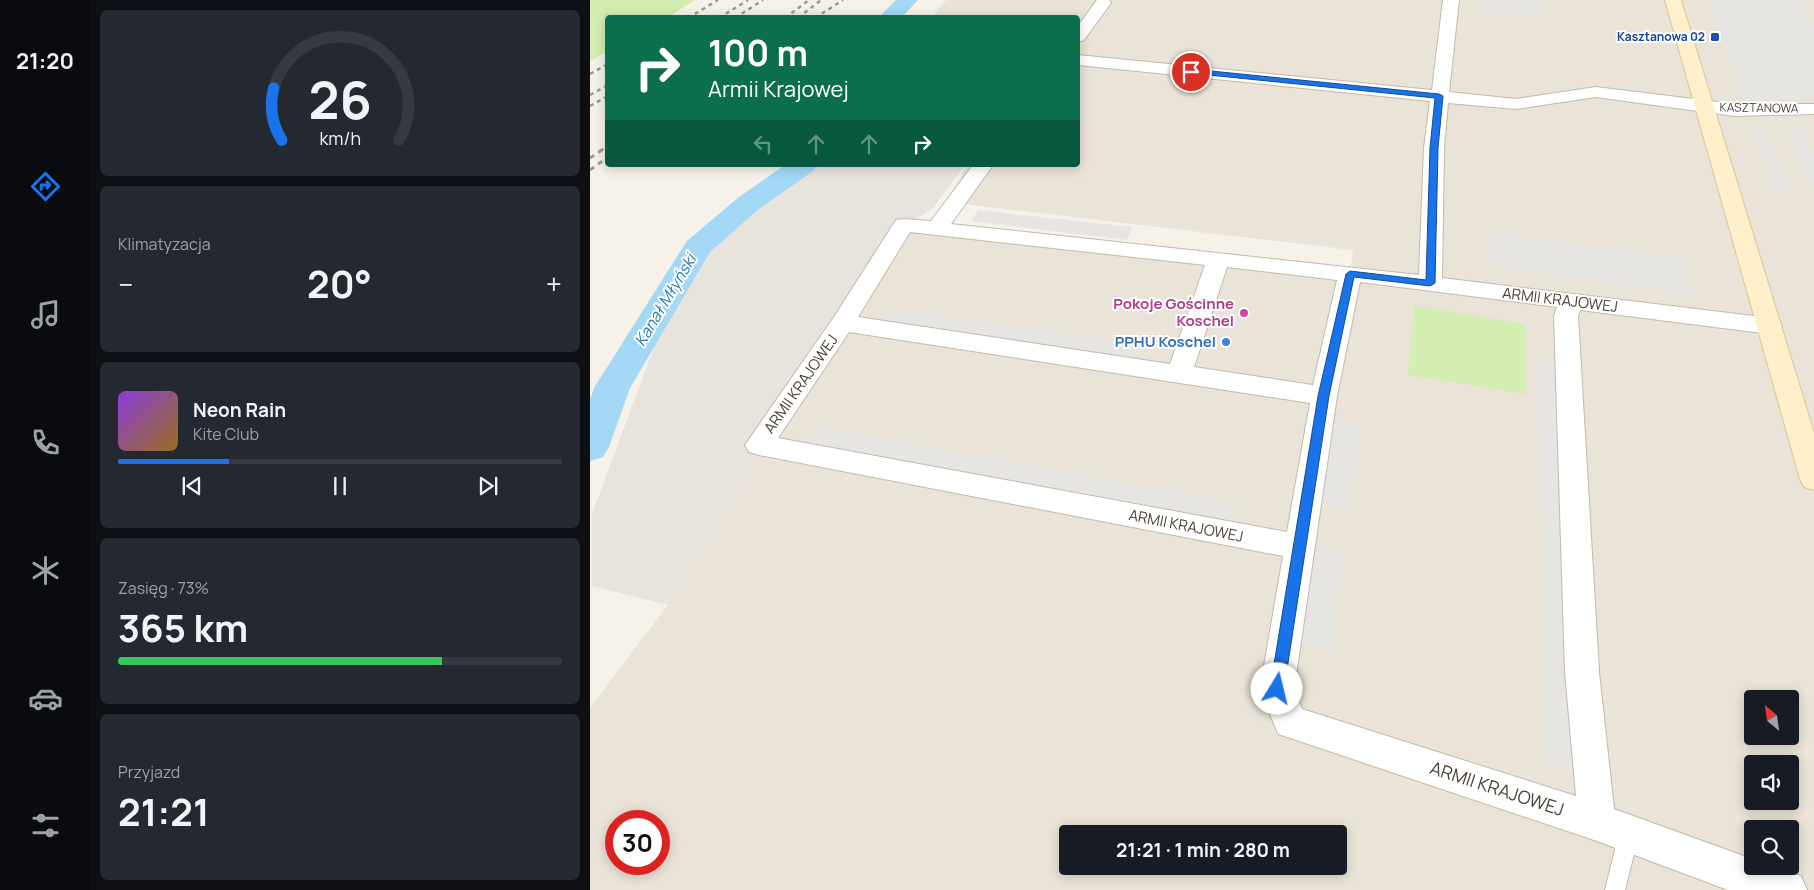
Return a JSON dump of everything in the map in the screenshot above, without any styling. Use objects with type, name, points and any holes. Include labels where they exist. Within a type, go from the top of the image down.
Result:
[{"type":"street","points":[[1430,283],[1434,148],[1451,0]]},
{"type":"street","points":[[1673,0],[1814,479]]},
{"type":"street","points":[[1080,34],[1103,3]]},
{"type":"street","name":"KASZTANOWA","points":[[1080,60],[1516,104],[1596,92],[1734,110],[1814,109]]},
{"type":"street","points":[[936,228],[982,167]]},
{"type":"street","name":"ARMII KRAJOWEJ","points":[[1299,547],[758,445],[843,322],[904,226],[1430,283],[1770,326]]},
{"type":"street","points":[[1179,374],[1218,259]]},
{"type":"street","name":"ARMII KRAJOWEJ","points":[[1350,274],[1324,396],[1277,689],[1290,722],[1598,822],[1746,877],[1787,890]]},
{"type":"street","points":[[1570,302],[1566,316],[1582,672],[1598,822]]},
{"type":"street","points":[[843,322],[1324,396]]},
{"type":"lane","points":[[1615,890],[1629,834]]},
{"type":"shaded area","points":[[946,0],[1814,0],[1814,890],[590,890],[590,708],[668,605],[904,225],[1350,273],[1353,250],[947,202],[966,167],[1080,167],[1080,15],[934,15]]},
{"type":"shaded area","points":[[1484,0],[1546,0],[1547,17],[1481,12]]},
{"type":"shaded area","points":[[1707,0],[1799,0],[1814,25],[1814,98],[1743,101]]},
{"type":"shaded area","points":[[1749,126],[1765,128],[1791,192],[1774,190]]},
{"type":"shaded area","points":[[1785,127],[1803,129],[1814,153],[1814,180],[1806,179]]},
{"type":"shaded area","points":[[817,167],[963,167],[932,209],[904,226],[668,605],[592,586],[592,514],[675,291],[720,238]]},
{"type":"shaded area","points":[[978,210],[1132,227],[1127,240],[971,221]]},
{"type":"shaded area","points":[[1488,233],[1685,258],[1693,295],[1490,267]]},
{"type":"shaded area","points":[[887,308],[1147,345],[1143,360],[874,321]]},
{"type":"shaded area","points":[[1537,360],[1558,363],[1580,779],[1546,760]]},
{"type":"shaded area","points":[[1333,419],[1361,423],[1351,509],[1321,505]]},
{"type":"shaded area","points":[[815,426],[1238,503],[1232,525],[802,444]]},
{"type":"shaded area","points":[[1315,545],[1344,550],[1332,651],[1300,645]]},
{"type":"green space","points":[[590,0],[695,0],[671,15],[605,15],[605,53],[590,61]]},
{"type":"green space","points":[[1414,306],[1525,324],[1525,394],[1408,375]]},
{"type":"waterway","name":"Kanał Młyński","points":[[891,15],[908,0]]},
{"type":"waterway","name":"Kanał Młyński","points":[[590,447],[612,388],[698,247],[749,203],[800,167]]},
{"type":"railway","points":[[693,15],[718,0]]},
{"type":"railway","points":[[724,15],[748,0]]},
{"type":"railway","points":[[740,15],[763,0]]},
{"type":"railway","points":[[789,15],[809,0]]},
{"type":"railway","points":[[802,15],[821,0]]},
{"type":"railway","points":[[820,15],[843,0]]},
{"type":"railway","points":[[590,74],[605,66]]},
{"type":"railway","points":[[590,95],[605,87]]},
{"type":"railway","points":[[590,106],[605,98]]},
{"type":"railway","points":[[600,151],[605,148]]},
{"type":"railway","points":[[590,158],[602,150]]},
{"type":"railway","points":[[590,170],[605,159]]},
{"type":"place","name":"Kasztanowa 02","points":[[1715,37]]},
{"type":"place","name":"Pokoje Gościnne Koschel","points":[[1244,313]]},
{"type":"place","name":"PPHU Koschel","points":[[1226,342]]},
{"type":"route","points":[[1191,72],[1439,96],[1434,148],[1430,283],[1350,274],[1324,396],[1277,689]]}]
